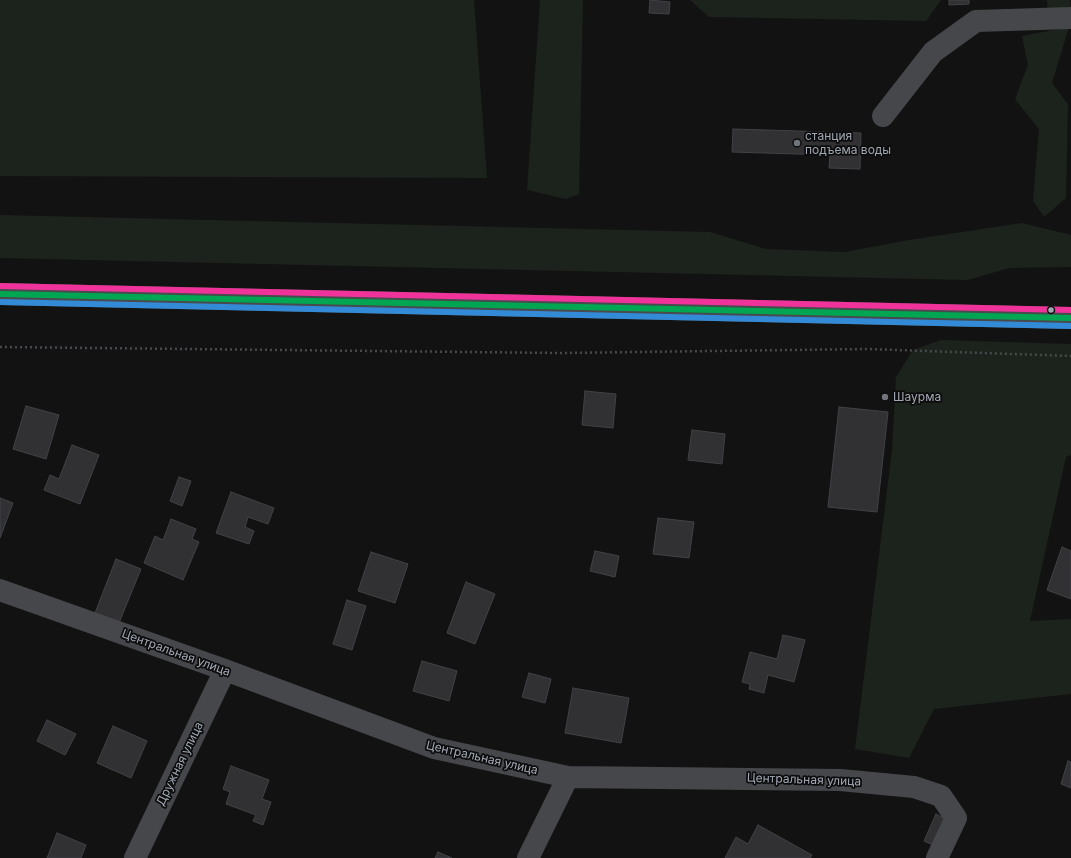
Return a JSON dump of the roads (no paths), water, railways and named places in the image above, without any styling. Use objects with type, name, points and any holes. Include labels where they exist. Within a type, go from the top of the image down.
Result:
[{"type":"main road","points":[[0,294],[1071,318]]},
{"type":"street","points":[[883,116],[933,52],[976,21],[1071,18]]},
{"type":"street","name":"Центральная улица","points":[[0,590],[225,670],[434,748],[568,777],[840,780],[914,787],[942,796],[956,818],[937,858]]},
{"type":"street","name":"Дружная улица","points":[[135,858],[225,670]]},
{"type":"street","points":[[528,858],[568,777]]},
{"type":"place","name":"станция подъема воды","points":[[797,143]]},
{"type":"place","name":"Шаурма","points":[[885,397]]}]
